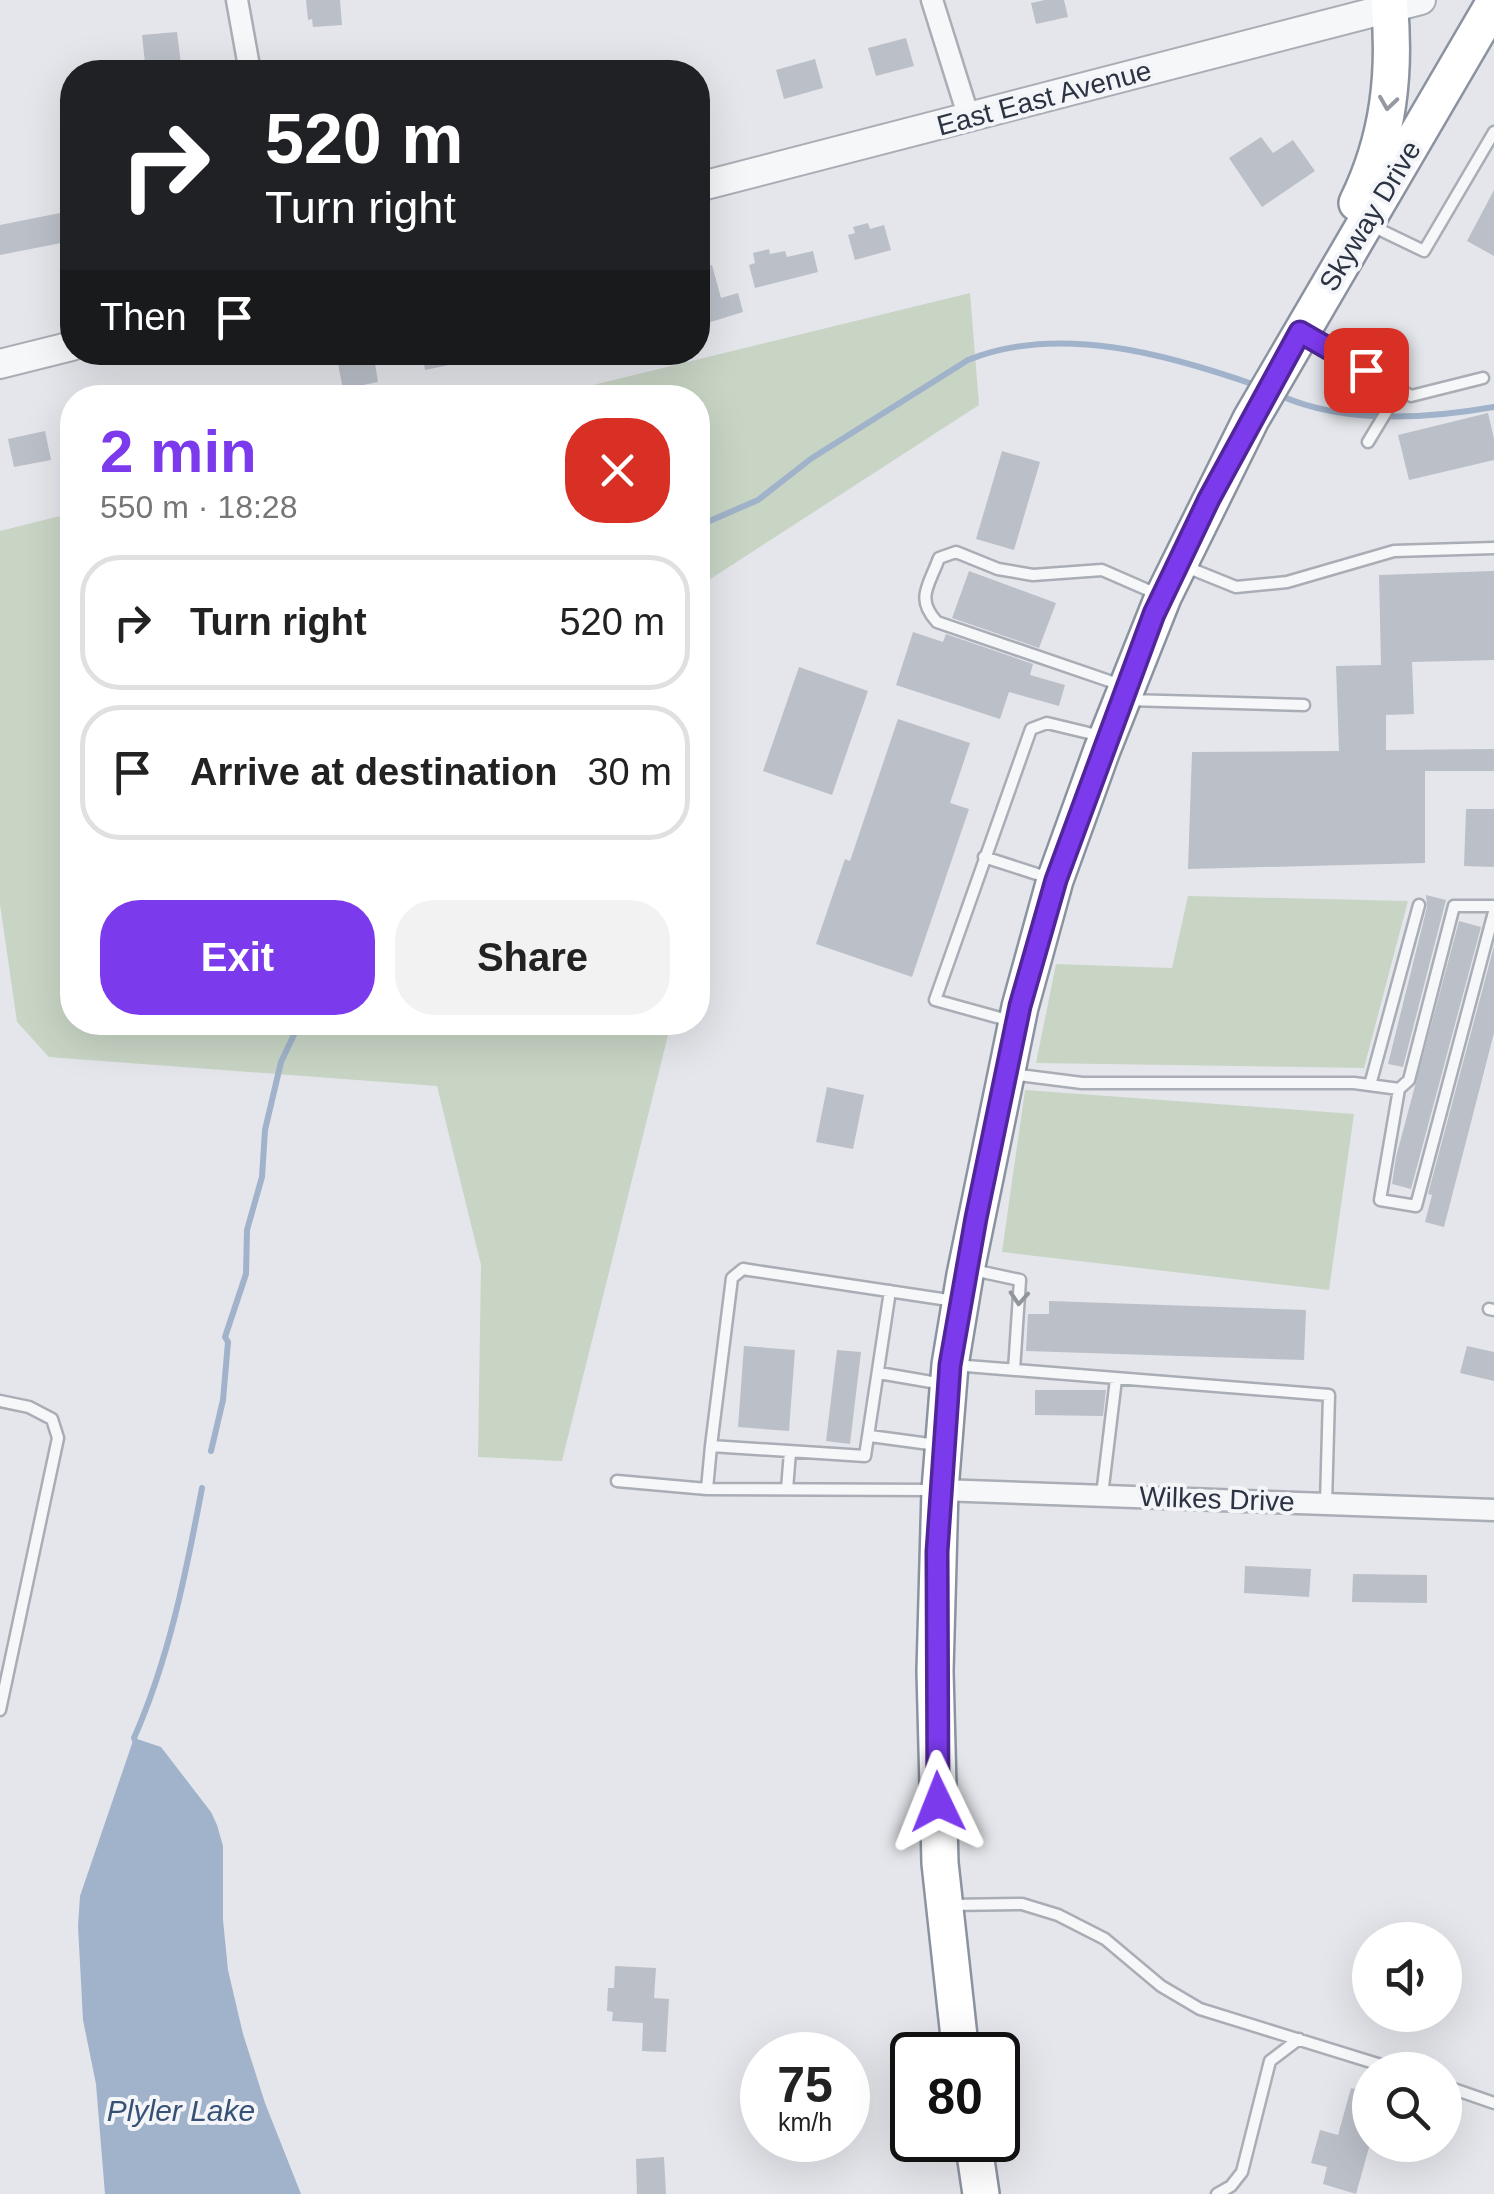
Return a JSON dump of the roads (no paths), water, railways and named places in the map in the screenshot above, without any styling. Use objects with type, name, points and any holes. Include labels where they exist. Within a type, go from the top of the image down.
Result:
[{"type":"highway","points":[[1300,332],[1380,149],[1400,2]]},
{"type":"highway","name":"Skyway Drive","points":[[958,2032],[943,1905],[935,1740],[940,1490],[949,1375],[1017,1023],[1056,880],[1107,737],[1178,564],[1242,435],[1300,332],[1368,224],[1494,3]]},
{"type":"highway","points":[[976,2162],[981,2194]]},
{"type":"street","points":[[237,0],[248,60]]},
{"type":"street","points":[[932,0],[968,118]]},
{"type":"street","name":"East East Avenue","points":[[710,184],[1400,2]]},
{"type":"street","points":[[0,364],[60,349]]},
{"type":"street","name":"Wilkes Drive","points":[[940,1490],[1494,1510]]},
{"type":"lane","points":[[1368,224],[1424,252],[1494,132]]},
{"type":"lane","points":[[1300,332],[1412,396],[1483,378]]},
{"type":"lane","points":[[1368,442],[1400,389]]},
{"type":"lane","points":[[1178,564],[1236,587],[1286,582],[1394,552],[1494,548]]},
{"type":"lane","points":[[1163,597],[1102,570],[1033,574],[998,569],[956,552],[939,558],[924,601],[925,609],[938,622],[1124,693],[1304,705]]},
{"type":"lane","points":[[1017,1023],[935,1000],[1032,729],[1047,724],[1107,737]]},
{"type":"lane","points":[[984,857],[1056,880]]},
{"type":"lane","points":[[1370,1085],[1419,905]]},
{"type":"lane","points":[[1454,906],[1494,909],[1416,1206],[1380,1200],[1400,1090],[1408,1080],[1454,906]]},
{"type":"lane","points":[[1005,1073],[1082,1083],[1370,1085],[1400,1090]]},
{"type":"lane","points":[[707,1489],[732,1278],[743,1269],[890,1291],[1020,1280],[1014,1370]]},
{"type":"lane","points":[[711,1446],[861,1457],[868,1452],[890,1291]]},
{"type":"lane","points":[[878,1374],[949,1375],[1014,1370],[1329,1395],[1326,1503]]},
{"type":"lane","points":[[1102,1495],[1116,1378]]},
{"type":"lane","points":[[0,1401],[29,1407],[52,1419],[58,1438],[0,1710]]},
{"type":"lane","points":[[870,1436],[943,1446]]},
{"type":"lane","points":[[788,1489],[790,1452]]},
{"type":"lane","points":[[617,1481],[707,1489],[940,1490]]},
{"type":"lane","points":[[943,1905],[1022,1904],[1058,1915],[1105,1939],[1161,1986],[1200,2009],[1352,2056]]},
{"type":"lane","points":[[1217,2194],[1231,2186],[1242,2172],[1270,2061],[1299,2039]]},
{"type":"lane","points":[[1462,2092],[1494,2103]]},
{"type":"water","name":"Plyler Lake","points":[[134,1738],[161,1747],[217,1825],[223,1846],[228,1970],[265,2103],[301,2194],[105,2194],[96,2084],[83,2020],[78,1926],[80,1896]]},
{"type":"waterway","points":[[710,521],[758,500],[812,458],[968,360],[1003,349],[1039,344],[1114,348],[1152,354],[1258,386]]},
{"type":"waterway","points":[[1279,395],[1357,415],[1413,416],[1494,407]]},
{"type":"waterway","points":[[211,1451],[223,1400],[228,1342],[225,1337],[246,1274],[247,1230],[262,1177],[265,1130],[281,1062],[294,1035]]},
{"type":"waterway","points":[[136,1743],[134,1738],[175,1615],[202,1488]]}]
